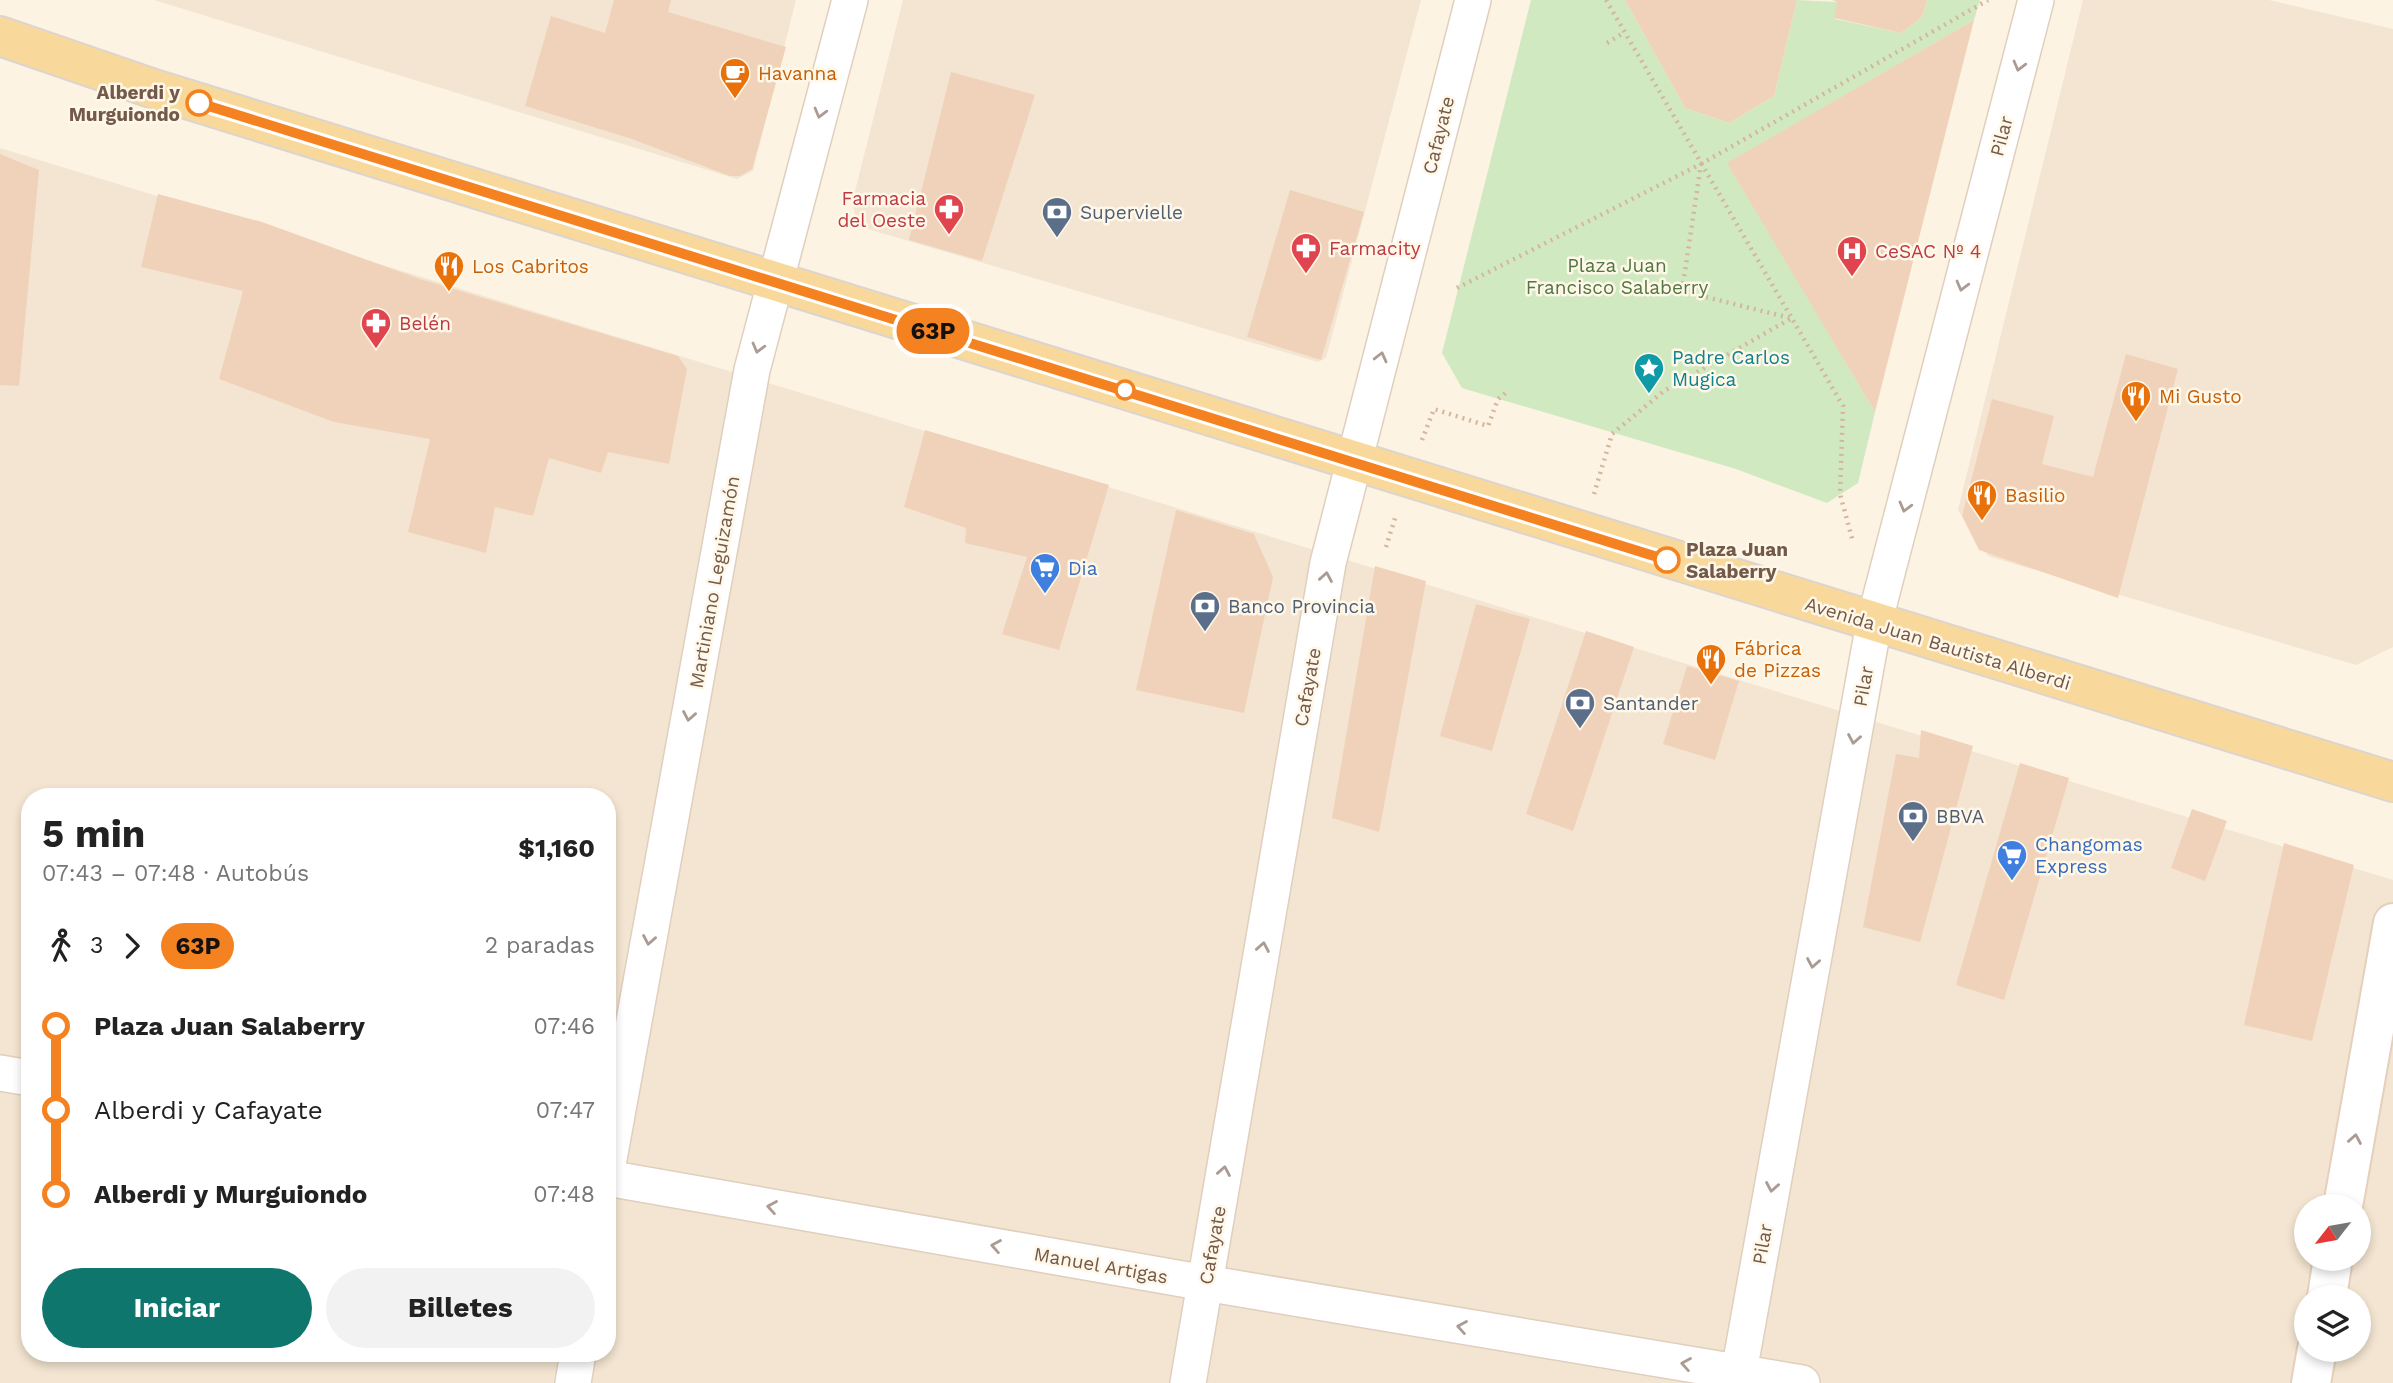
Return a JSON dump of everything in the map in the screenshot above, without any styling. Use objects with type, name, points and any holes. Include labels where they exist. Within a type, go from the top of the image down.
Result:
[{"type":"main road","name":"Avenida Juan Bautista Alberdi","points":[[0,36],[154,89],[1874,624],[2393,782]]},
{"type":"street","name":"Martiniano Leguizamón","points":[[616,1120],[752,370],[850,0]]},
{"type":"street","name":"Cafayate","points":[[1188,1383],[1328,563],[1473,0]]},
{"type":"street","name":"Pilar","points":[[1738,1378],[1874,624],[2036,0]]},
{"type":"street","points":[[2345,1194],[2393,923]]},
{"type":"street","points":[[0,1073],[21,1077]]},
{"type":"street","name":"Manuel Artigas","points":[[616,1180],[1738,1378],[1802,1383]]},
{"type":"street","points":[[573,1383],[576,1362]]},
{"type":"street","points":[[2311,1383],[2315,1362]]},
{"type":"path","points":[[1606,0],[1843,406],[1840,494],[1854,545]]},
{"type":"path","points":[[1457,288],[1701,164],[1988,0]]},
{"type":"path","points":[[1608,43],[1625,32]]},
{"type":"path","points":[[1701,164],[1682,291],[1791,318]]},
{"type":"path","points":[[1582,532],[1612,434],[1664,391],[1791,318]]},
{"type":"shaded area","points":[[154,0],[796,0],[753,171],[737,179]]},
{"type":"shaded area","points":[[903,0],[1421,0],[1326,358],[1318,362],[858,226],[852,203]]},
{"type":"shaded area","points":[[2083,0],[2269,0],[2393,29],[2393,647],[2356,665],[1988,556],[1958,510]]},
{"type":"shaded area","points":[[0,148],[2393,880],[2393,1383],[0,1383]]},
{"type":"green space","name":"Plaza Juan Francisco Salaberry","points":[[1531,0],[1625,0],[1685,108],[1729,123],[1774,96],[1797,0],[1837,2],[1835,19],[1901,33],[1922,17],[1927,0],[1980,0],[1974,20],[1728,163],[1875,412],[1858,483],[1827,503],[1736,469],[1462,388],[1442,353]]},
{"type":"building","points":[[614,0],[671,0],[668,12],[786,47],[752,169],[740,176],[730,176],[629,138],[525,106],[551,16],[605,33]]},
{"type":"building","points":[[1625,0],[1797,0],[1774,96],[1729,123],[1685,108]]},
{"type":"building","points":[[1832,0],[1927,0],[1922,17],[1901,33],[1834,18],[1837,2]]},
{"type":"building","name":"CeSAC Nº 4","points":[[1974,20],[1875,412],[1727,163]]},
{"type":"building","points":[[951,72],[1035,95],[982,261],[909,240]]},
{"type":"building","points":[[0,154],[39,170],[19,386],[0,385]]},
{"type":"building","name":"Farmacity","points":[[1290,190],[1364,212],[1321,360],[1247,337]]},
{"type":"building","points":[[158,194],[262,222],[420,279],[678,356],[687,369],[669,464],[608,452],[601,473],[549,458],[533,516],[495,507],[486,553],[408,532],[430,439],[334,422],[219,379],[243,291],[141,267]]},
{"type":"building","points":[[2126,354],[2178,369],[2118,598],[1979,550],[1962,516],[1992,399],[2054,416],[2042,464],[2093,477]]},
{"type":"building","points":[[925,430],[1109,485],[1059,650],[1002,634],[1027,557],[965,543],[966,528],[904,507]]},
{"type":"building","name":"Banco Provincia","points":[[1176,510],[1254,534],[1273,577],[1244,713],[1136,690]]},
{"type":"building","points":[[1375,566],[1426,581],[1379,832],[1332,818]]},
{"type":"building","points":[[1476,604],[1530,619],[1492,751],[1440,736]]},
{"type":"building","name":"Santander","points":[[1586,631],[1634,647],[1573,831],[1526,814]]},
{"type":"building","points":[[1687,666],[1739,681],[1715,760],[1663,744]]},
{"type":"building","name":"BBVA","points":[[1921,730],[1973,746],[1920,942],[1863,927],[1896,754],[1919,758]]},
{"type":"building","name":"Changomas Express","points":[[2020,763],[2069,778],[2004,1000],[1956,985]]},
{"type":"building","points":[[2192,809],[2227,821],[2205,881],[2171,868]]},
{"type":"building","points":[[2284,843],[2354,865],[2312,1041],[2244,1025]]},
{"type":"bus line","name":"63P","points":[[199,103],[1667,560]]},
{"type":"place","name":"Havanna","points":[[735,100]]},
{"type":"place","name":"Alberdi y Murguiondo","points":[[199,103]]},
{"type":"place","name":"Farmacia del Oeste","points":[[949,236]]},
{"type":"place","name":"Supervielle","points":[[1057,239]]},
{"type":"place","name":"Farmacity","points":[[1306,275]]},
{"type":"place","name":"CeSAC Nº 4","points":[[1852,278]]},
{"type":"place","name":"Los Cabritos","points":[[449,293]]},
{"type":"place","name":"Belén","points":[[376,350]]},
{"type":"place","name":"Padre Carlos Mugica","points":[[1649,395]]},
{"type":"place","name":"Mi Gusto","points":[[2136,423]]},
{"type":"place","name":"Basilio","points":[[1982,522]]},
{"type":"place","name":"Plaza Juan Salaberry","points":[[1667,560]]},
{"type":"place","name":"Dia","points":[[1045,595]]},
{"type":"place","name":"Banco Provincia","points":[[1205,633]]},
{"type":"place","name":"Fábrica de Pizzas","points":[[1711,686]]},
{"type":"place","name":"Santander","points":[[1580,730]]},
{"type":"place","name":"BBVA","points":[[1913,843]]},
{"type":"place","name":"Changomas Express","points":[[2012,882]]}]
